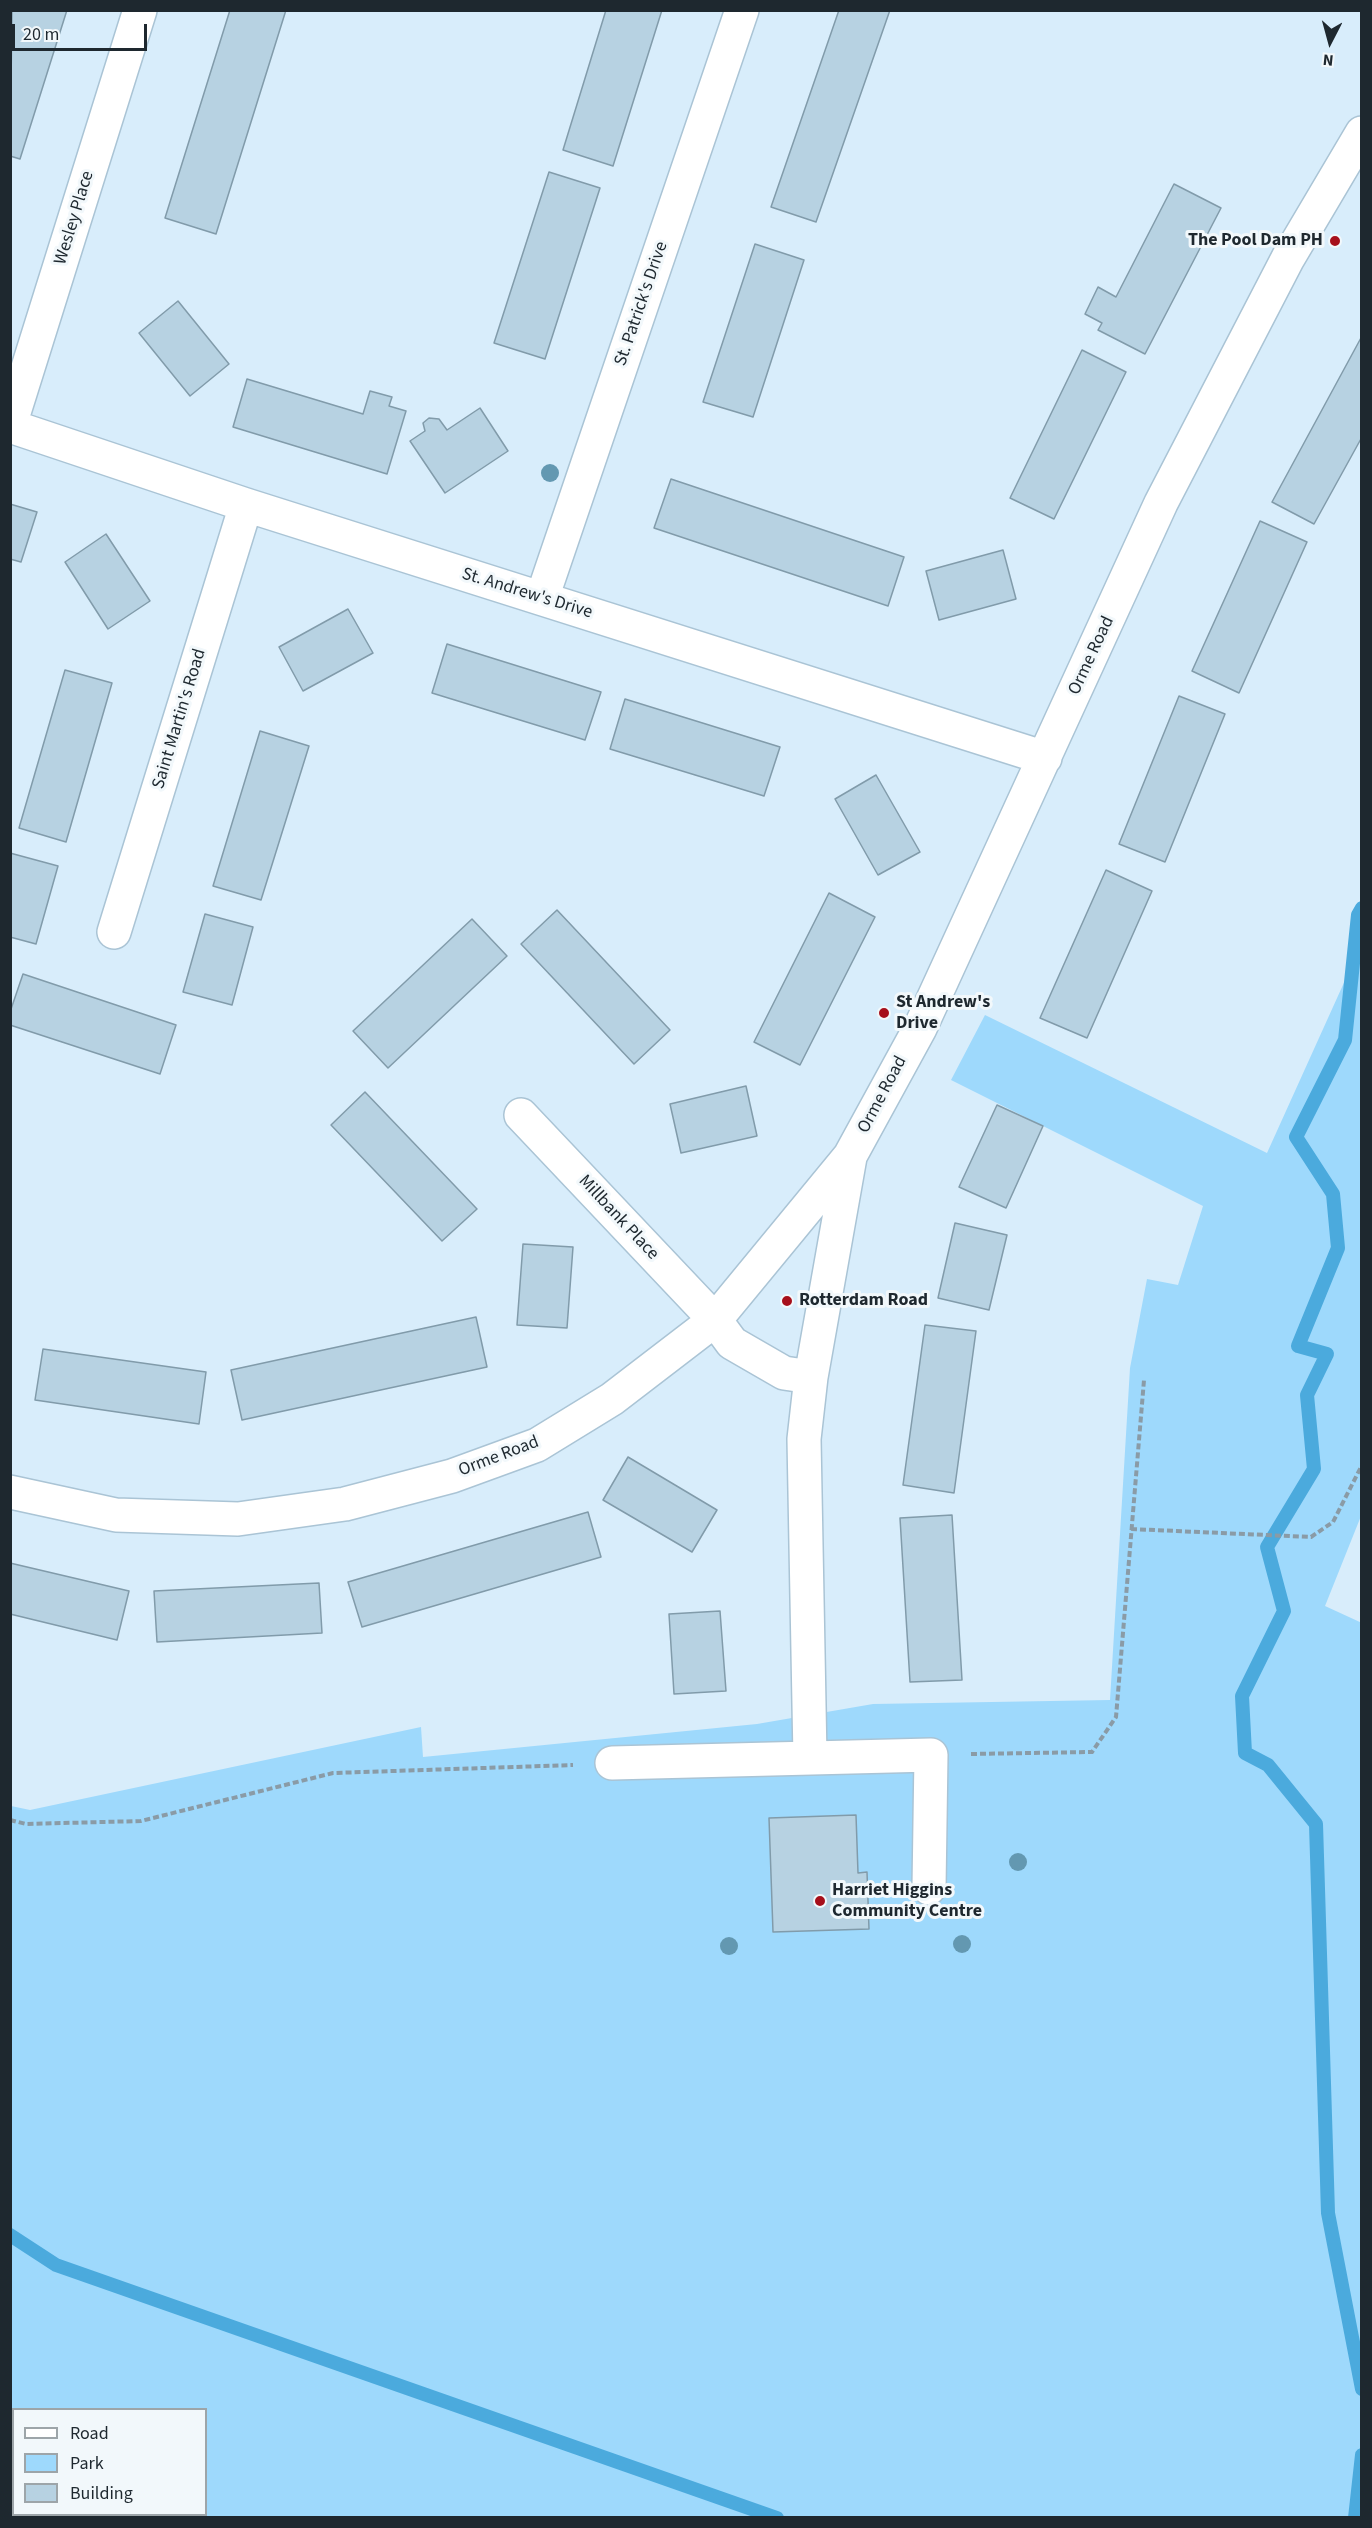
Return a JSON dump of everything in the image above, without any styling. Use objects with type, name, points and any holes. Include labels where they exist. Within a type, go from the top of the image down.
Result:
[{"type":"street","name":"Wesley Place","points":[[10,426],[140,10]]},
{"type":"street","name":"St. Patrick's Drive","points":[[542,598],[742,10]]},
{"type":"street","name":"Orme Road","points":[[10,1492],[116,1515],[238,1519],[345,1503],[452,1476],[537,1445],[612,1399],[715,1320],[850,1156],[920,1028],[1161,503],[1288,258],[1362,133]]},
{"type":"street","name":"St. Andrew's Drive","points":[[10,426],[246,506],[1045,758]]},
{"type":"street","name":"Saint Martin's Road","points":[[114,932],[246,506]]},
{"type":"street","name":"Millbank Place","points":[[521,1115],[715,1320]]},
{"type":"street","points":[[810,1758],[804,1439],[810,1377],[850,1156]]},
{"type":"street","points":[[715,1320],[732,1342],[784,1373],[810,1377]]},
{"type":"street","points":[[612,1763],[931,1755],[929,1888]]},
{"type":"path","points":[[931,1755],[1092,1752],[1116,1717],[1144,1380]]},
{"type":"path","points":[[1131,1529],[1311,1537],[1333,1522],[1362,1465]]},
{"type":"path","points":[[10,1820],[26,1824],[141,1821],[333,1773],[612,1763]]},
{"type":"green space","points":[[1361,945],[1361,1516],[1325,1606],[1362,1623],[1361,2517],[11,2518],[11,1806],[30,1810],[421,1727],[423,1757],[757,1724],[873,1704],[1110,1700],[1130,1368],[1147,1279],[1178,1285],[1203,1206],[951,1080],[985,1015],[1267,1153]]},
{"type":"building","points":[[12,10],[67,10],[20,159],[10,156]]},
{"type":"building","points":[[230,10],[286,10],[216,234],[165,218]]},
{"type":"building","points":[[606,10],[662,10],[613,166],[563,150]]},
{"type":"building","points":[[839,10],[890,10],[816,222],[771,207]]},
{"type":"building","points":[[549,172],[600,188],[545,359],[494,343]]},
{"type":"building","points":[[1174,184],[1221,208],[1145,354],[1098,330],[1102,323],[1085,314],[1098,287],[1116,297]]},
{"type":"building","points":[[755,244],[804,260],[753,417],[703,402]]},
{"type":"building","points":[[178,301],[229,364],[190,396],[139,333]]},
{"type":"building","points":[[1362,336],[1362,437],[1314,524],[1272,502]]},
{"type":"building","points":[[1082,350],[1126,372],[1054,519],[1010,498]]},
{"type":"building","points":[[247,379],[363,414],[370,391],[392,397],[389,406],[406,411],[387,474],[233,427]]},
{"type":"building","points":[[480,408],[508,451],[445,493],[410,441],[425,431],[423,423],[429,418],[439,419],[447,430]]},
{"type":"building","points":[[671,479],[904,557],[888,606],[654,528]]},
{"type":"building","points":[[10,504],[37,512],[21,562],[10,559]]},
{"type":"building","points":[[1260,521],[1307,542],[1239,693],[1192,671]]},
{"type":"building","points":[[106,534],[150,601],[108,629],[65,562]]},
{"type":"building","points":[[1003,550],[1016,599],[939,620],[926,571]]},
{"type":"building","points":[[348,609],[373,653],[303,691],[279,647]]},
{"type":"building","points":[[447,644],[601,692],[585,740],[432,693]]},
{"type":"building","points":[[65,670],[112,683],[66,842],[19,828]]},
{"type":"building","points":[[1179,696],[1225,714],[1165,862],[1119,844]]},
{"type":"building","points":[[625,699],[780,747],[764,796],[610,749]]},
{"type":"building","points":[[260,731],[309,746],[261,900],[213,886]]},
{"type":"building","points":[[876,775],[920,852],[878,875],[835,799]]},
{"type":"building","points":[[10,853],[58,866],[36,944],[10,937]]},
{"type":"building","points":[[1106,870],[1152,891],[1087,1038],[1040,1018]]},
{"type":"building","points":[[829,893],[875,917],[800,1065],[754,1042]]},
{"type":"building","points":[[557,910],[670,1030],[634,1064],[521,944]]},
{"type":"building","points":[[205,914],[253,927],[232,1005],[183,992]]},
{"type":"building","points":[[472,919],[507,956],[388,1068],[353,1031]]},
{"type":"building","points":[[23,974],[176,1025],[160,1074],[10,1025],[10,1012]]},
{"type":"building","points":[[746,1086],[757,1136],[681,1153],[670,1104]]},
{"type":"building","points":[[365,1092],[477,1209],[442,1241],[331,1125]]},
{"type":"building","points":[[997,1105],[1043,1126],[1006,1208],[959,1187]]},
{"type":"building","points":[[955,1223],[1007,1235],[989,1310],[938,1298]]},
{"type":"building","points":[[523,1244],[573,1247],[567,1328],[517,1325]]},
{"type":"building","points":[[476,1317],[487,1367],[242,1420],[231,1370]]},
{"type":"building","points":[[925,1325],[976,1331],[954,1493],[903,1485]]},
{"type":"building","points":[[43,1349],[206,1372],[199,1424],[35,1400]]},
{"type":"building","points":[[628,1457],[717,1510],[692,1552],[603,1500]]},
{"type":"building","points":[[588,1512],[601,1557],[362,1627],[348,1582]]},
{"type":"building","points":[[952,1515],[962,1680],[910,1682],[900,1518]]},
{"type":"building","points":[[10,1563],[129,1591],[117,1640],[10,1614]]},
{"type":"building","points":[[319,1583],[322,1633],[157,1642],[154,1591]]},
{"type":"building","points":[[720,1611],[726,1691],[674,1694],[669,1614]]},
{"type":"building","name":"Harriet Higgins Community Centre","points":[[856,1815],[858,1873],[867,1872],[869,1929],[773,1932],[769,1818]]},
{"type":"waterway","points":[[1362,908],[1358,915],[1345,1040],[1296,1137],[1333,1194],[1338,1248],[1298,1346],[1327,1354],[1307,1395],[1314,1469],[1267,1547],[1284,1611],[1242,1696],[1245,1753],[1268,1765],[1316,1824],[1328,2213],[1362,2389]]},
{"type":"waterway","points":[[10,2235],[56,2265],[777,2518]]},
{"type":"waterway","points":[[1355,2518],[1362,2455]]},
{"type":"place","name":"The Pool Dam PH","points":[[1335,241]]},
{"type":"place","name":"St Andrew's Drive","points":[[884,1013]]},
{"type":"place","name":"Rotterdam Road","points":[[787,1301]]},
{"type":"place","name":"Harriet Higgins Community Centre","points":[[820,1901]]}]
